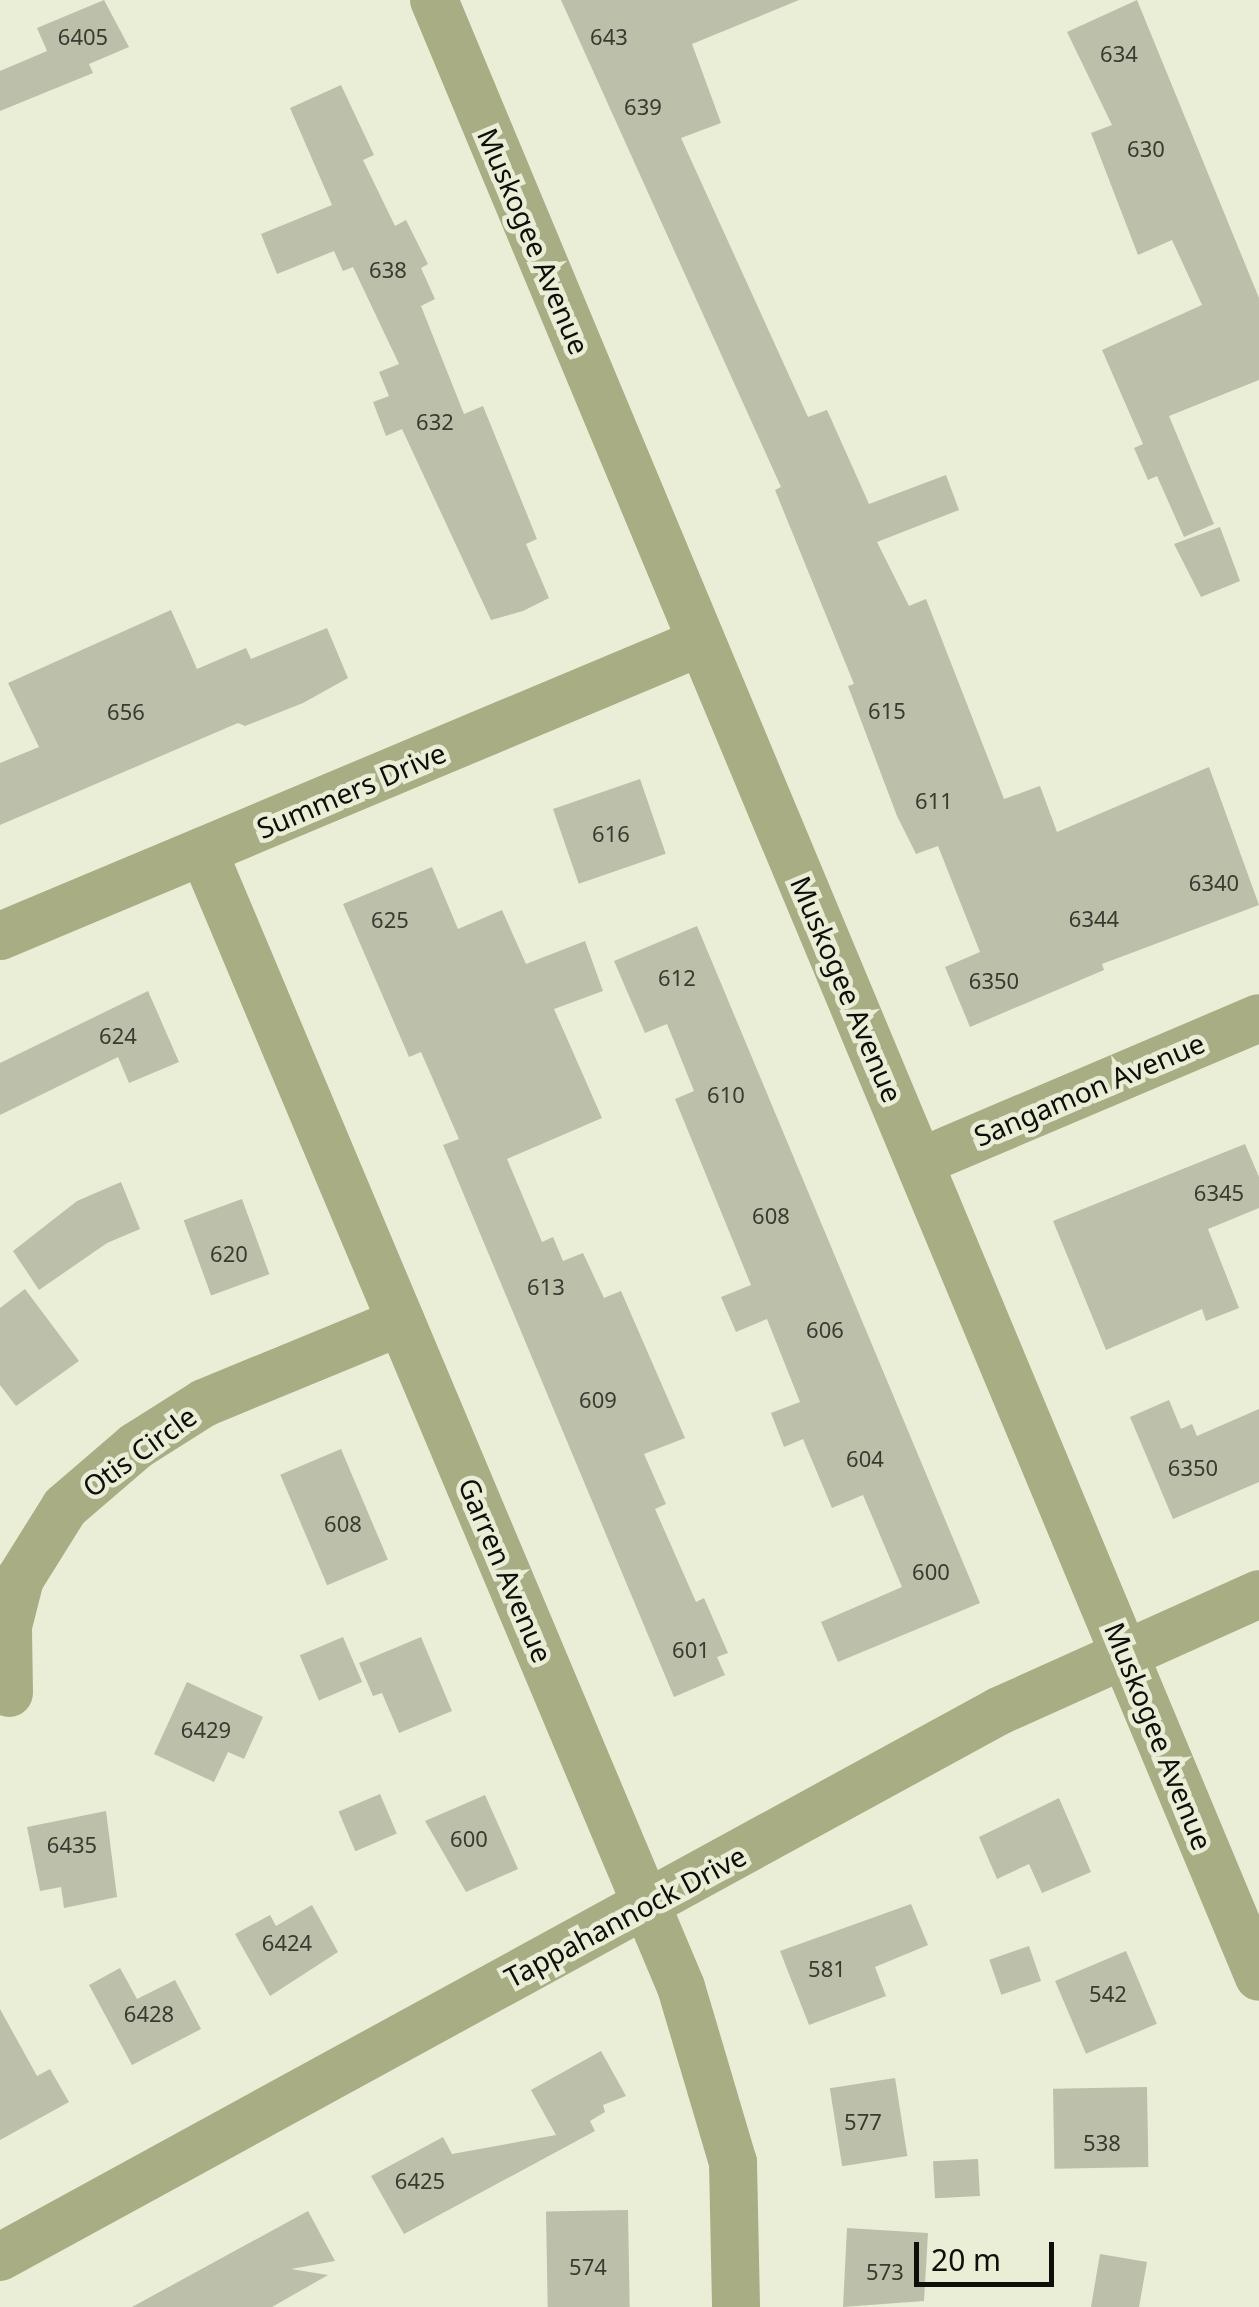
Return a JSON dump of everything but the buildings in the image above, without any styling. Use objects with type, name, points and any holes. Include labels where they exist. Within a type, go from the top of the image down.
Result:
[{"type":"street","name":"Muskogee Avenue","points":[[434,0],[1259,1977]]},
{"type":"street","name":"Summers Drive","points":[[0,936],[701,642]]},
{"type":"street","name":"Garren Avenue","points":[[204,851],[648,1907],[721,2104],[738,2232],[736,2307]]},
{"type":"street","name":"Sangamon Avenue","points":[[920,1162],[1259,1018]]},
{"type":"street","name":"Otis Circle","points":[[10,1694],[8,1626],[20,1580],[65,1506],[136,1446],[204,1403],[401,1322]]},
{"type":"street","name":"Tappahannock Drive","points":[[0,2257],[648,1907],[999,1710],[1259,1594]]}]
